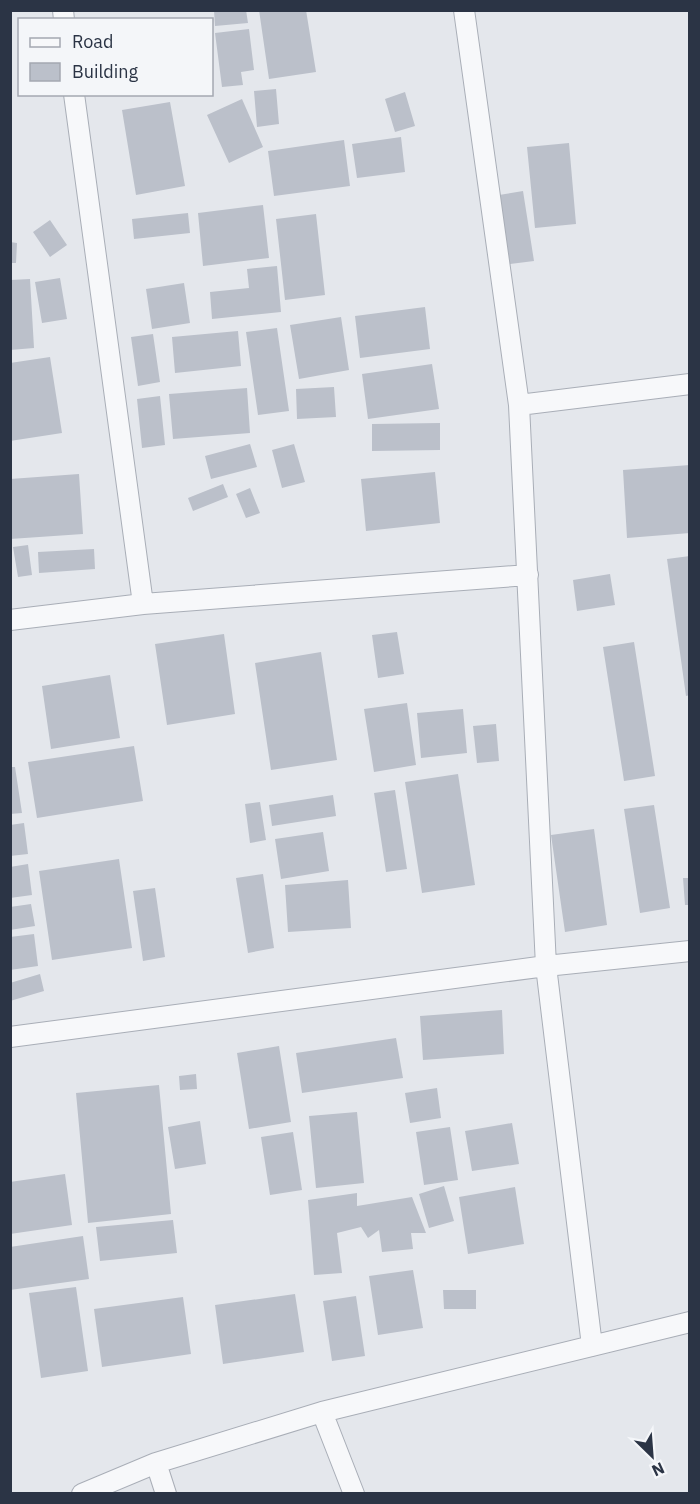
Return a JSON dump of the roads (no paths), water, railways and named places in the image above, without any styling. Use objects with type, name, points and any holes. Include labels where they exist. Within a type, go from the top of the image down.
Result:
[{"type":"street","points":[[464,10],[519,405],[546,966],[592,1346]]},
{"type":"street","points":[[74,96],[143,604]]},
{"type":"street","points":[[519,405],[690,384]]},
{"type":"street","points":[[10,620],[143,604],[528,575]]},
{"type":"street","points":[[10,1037],[546,966],[690,951]]},
{"type":"street","points":[[82,1494],[156,1463],[322,1412],[690,1322]]},
{"type":"street","points":[[322,1412],[354,1494]]},
{"type":"street","points":[[156,1463],[166,1494]]}]
